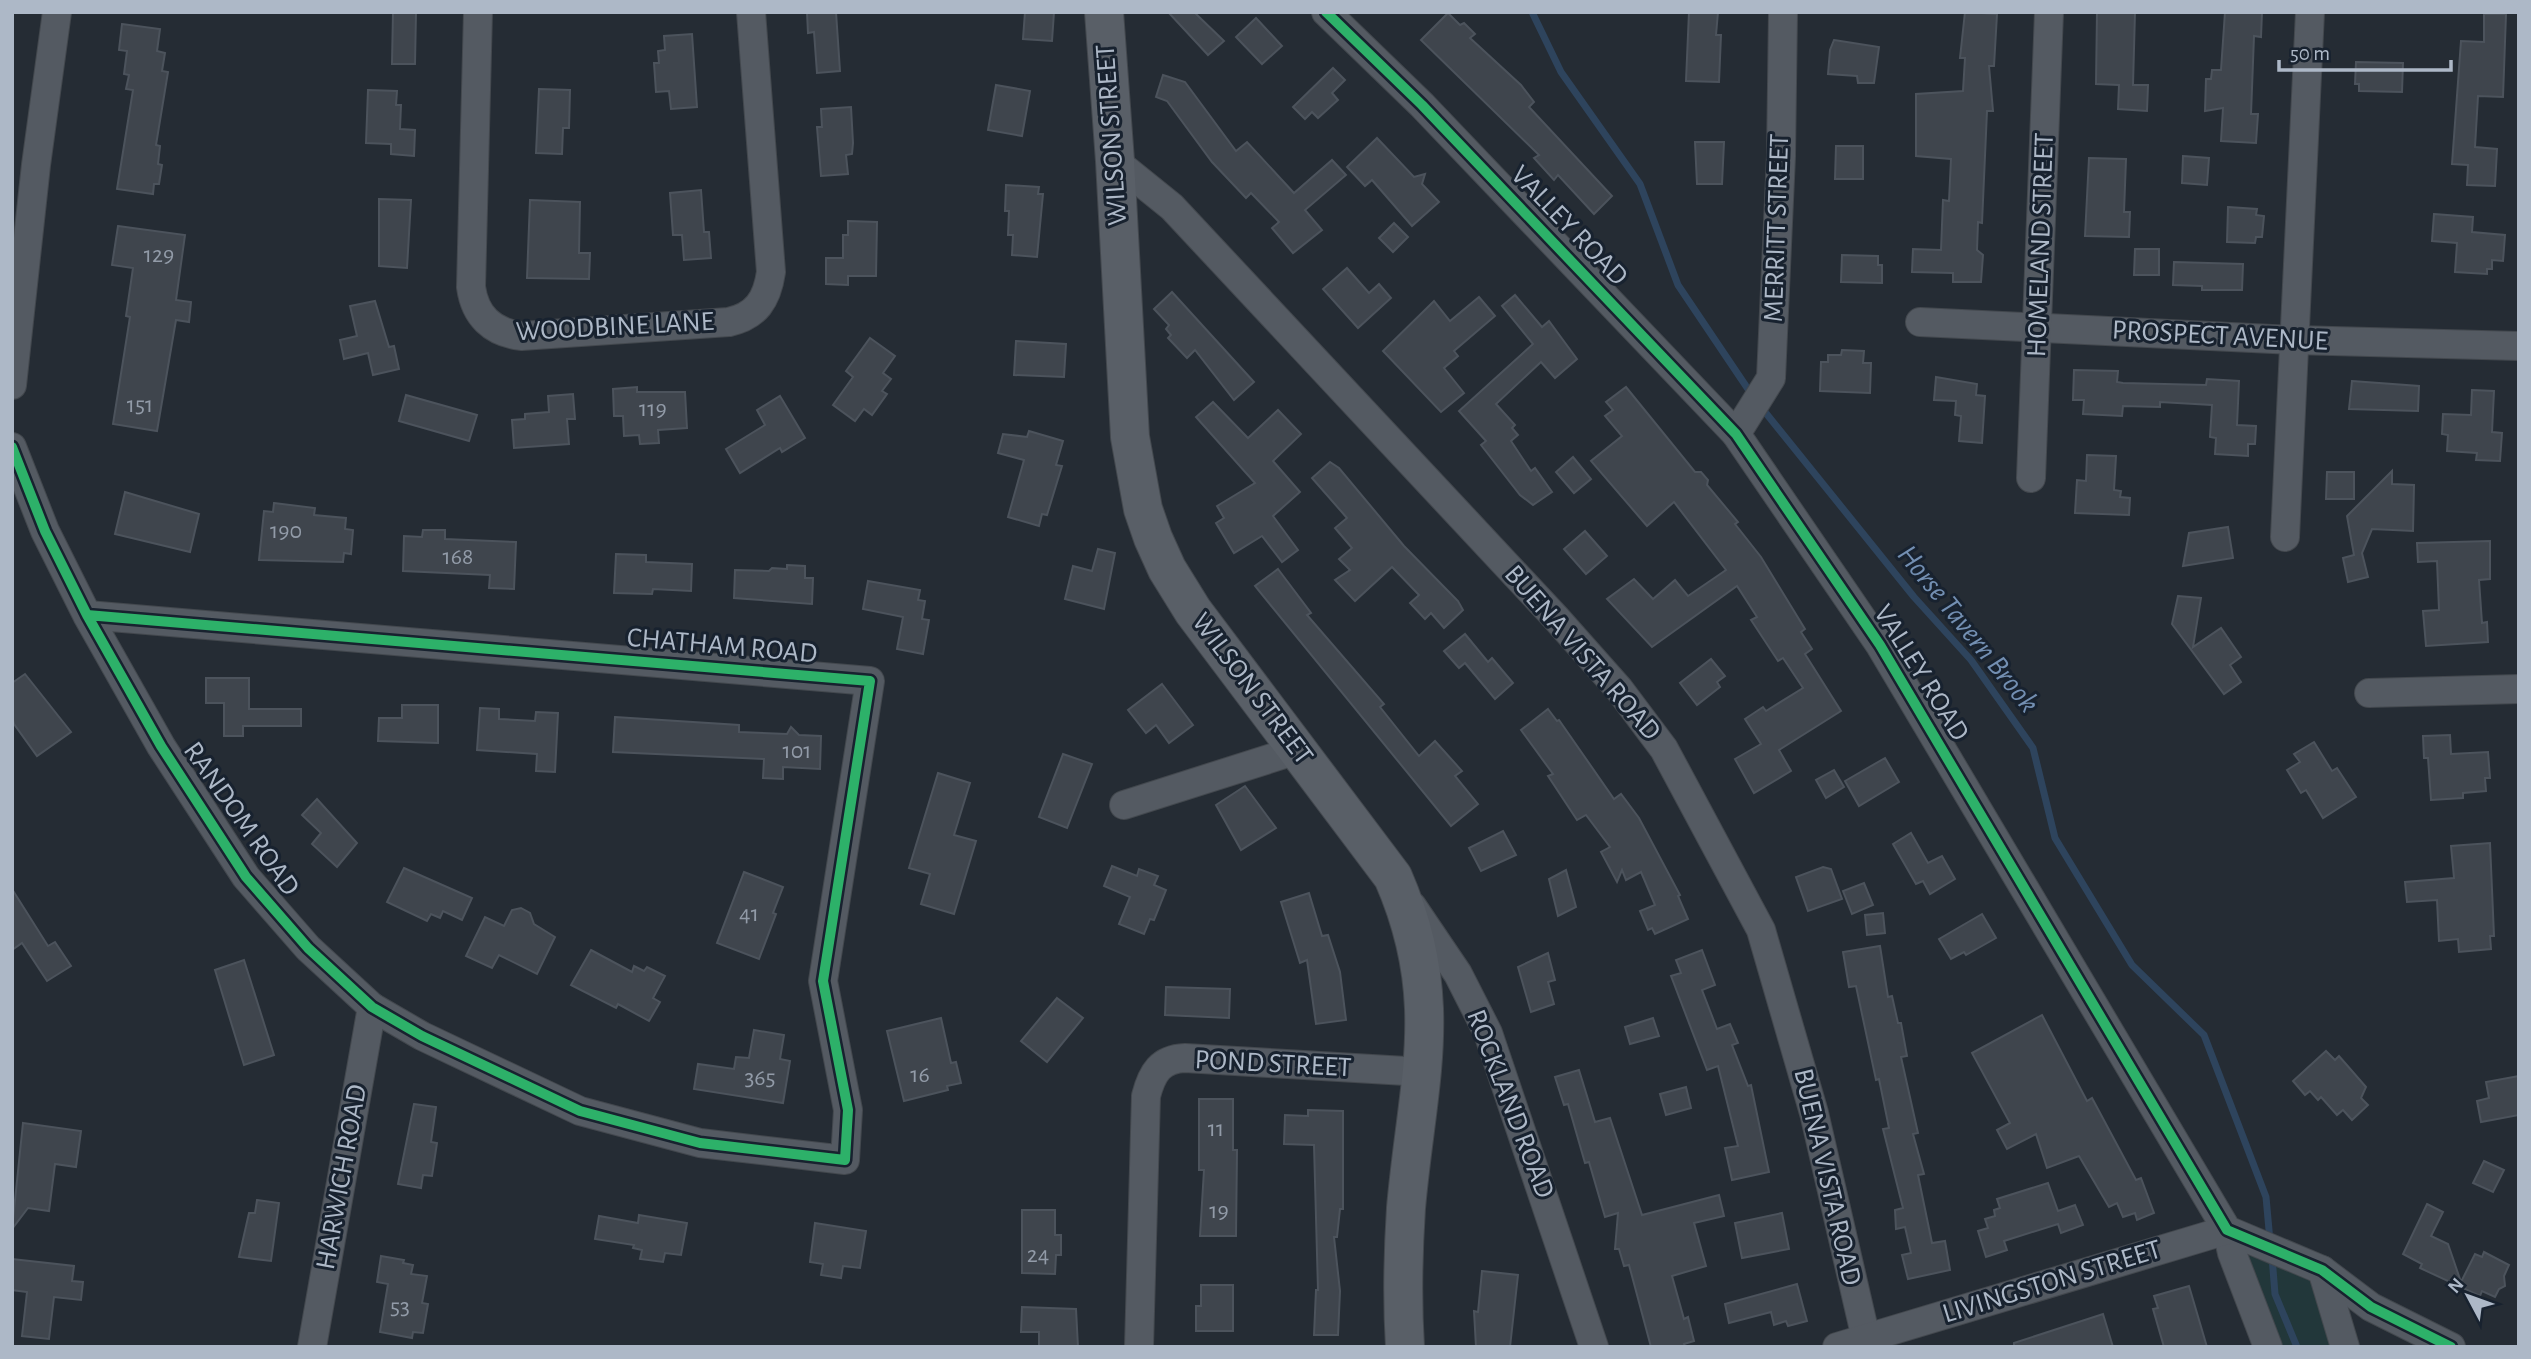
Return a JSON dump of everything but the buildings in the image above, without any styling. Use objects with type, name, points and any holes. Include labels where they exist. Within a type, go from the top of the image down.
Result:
[{"type":"main road","name":"WILSON STREET","points":[[1104,12],[1130,437],[1143,509],[1167,569],[1193,611],[1393,877],[1411,923],[1422,968],[1426,1034],[1406,1207],[1402,1282],[1405,1347]]},
{"type":"street","points":[[12,386],[24,164],[57,12]]},
{"type":"street","name":"WOODBINE LANE","points":[[478,12],[472,300],[485,320],[496,330],[521,336],[729,322],[744,318],[758,308],[769,291],[771,272],[751,12]]},
{"type":"street","name":"VALLEY ROAD","points":[[1326,12],[1742,427],[1880,645],[2227,1230],[2232,1253],[2268,1347]]},
{"type":"street","name":"MERRITT STREET","points":[[1742,427],[1771,378],[1781,156],[1783,12]]},
{"type":"street","name":"HOMELAND STREET","points":[[2031,478],[2049,12]]},
{"type":"street","points":[[2285,537],[2310,12]]},
{"type":"street","name":"BUENA VISTA ROAD","points":[[1115,161],[1181,217],[1556,618],[1619,689],[1664,749],[1761,930],[1814,1113],[1866,1343]]},
{"type":"street","name":"PROSPECT AVENUE","points":[[1920,322],[2295,340],[2519,346]]},
{"type":"street","name":"RANDOM ROAD","points":[[12,447],[45,531],[87,615],[162,746],[246,877],[308,948],[372,1007],[422,1036],[580,1111],[700,1143],[845,1160]]},
{"type":"street","name":"CHATHAM ROAD","points":[[87,615],[870,681],[822,981],[848,1110],[845,1160]]},
{"type":"street","points":[[2369,693],[2519,689]]},
{"type":"street","points":[[1124,805],[1297,750]]},
{"type":"street","name":"ROCKLAND ROAD","points":[[1393,877],[1458,974],[1488,1033],[1594,1347]]},
{"type":"street","name":"HARWICH ROAD","points":[[312,1347],[372,1007]]},
{"type":"street","name":"POND STREET","points":[[1139,1347],[1146,1096],[1153,1074],[1159,1066],[1176,1059],[1423,1072]]},
{"type":"street","points":[[2227,1230],[2322,1270],[2371,1307],[2452,1347]]},
{"type":"street","name":"LIVINGSTON STREET","points":[[1838,1347],[1866,1343],[2227,1230]]},
{"type":"street","points":[[2322,1270],[2345,1347]]},
{"type":"green space","points":[[2247,1255],[2310,1274],[2337,1347],[2281,1347]]},
{"type":"waterway","name":"Horse Tavern Brook","points":[[1532,12],[1561,72],[1640,184],[1678,285],[1752,395]]},
{"type":"waterway","name":"Horse Tavern Brook","points":[[1761,407],[1914,597],[1971,660],[2033,748],[2055,838],[2132,965],[2204,1035],[2266,1197],[2270,1241]]},
{"type":"waterway","name":"Horse Tavern Brook","points":[[2272,1257],[2275,1294],[2297,1347]]},
{"type":"cycle path","points":[[1326,12],[1422,105],[1736,434],[1880,645],[2227,1230],[2322,1270],[2371,1307],[2451,1347]]},
{"type":"cycle path","points":[[12,447],[45,531],[87,615],[161,746],[246,877],[308,948],[372,1007],[422,1036],[580,1111],[700,1143],[845,1160],[848,1110],[823,981],[870,681],[87,615]]}]
